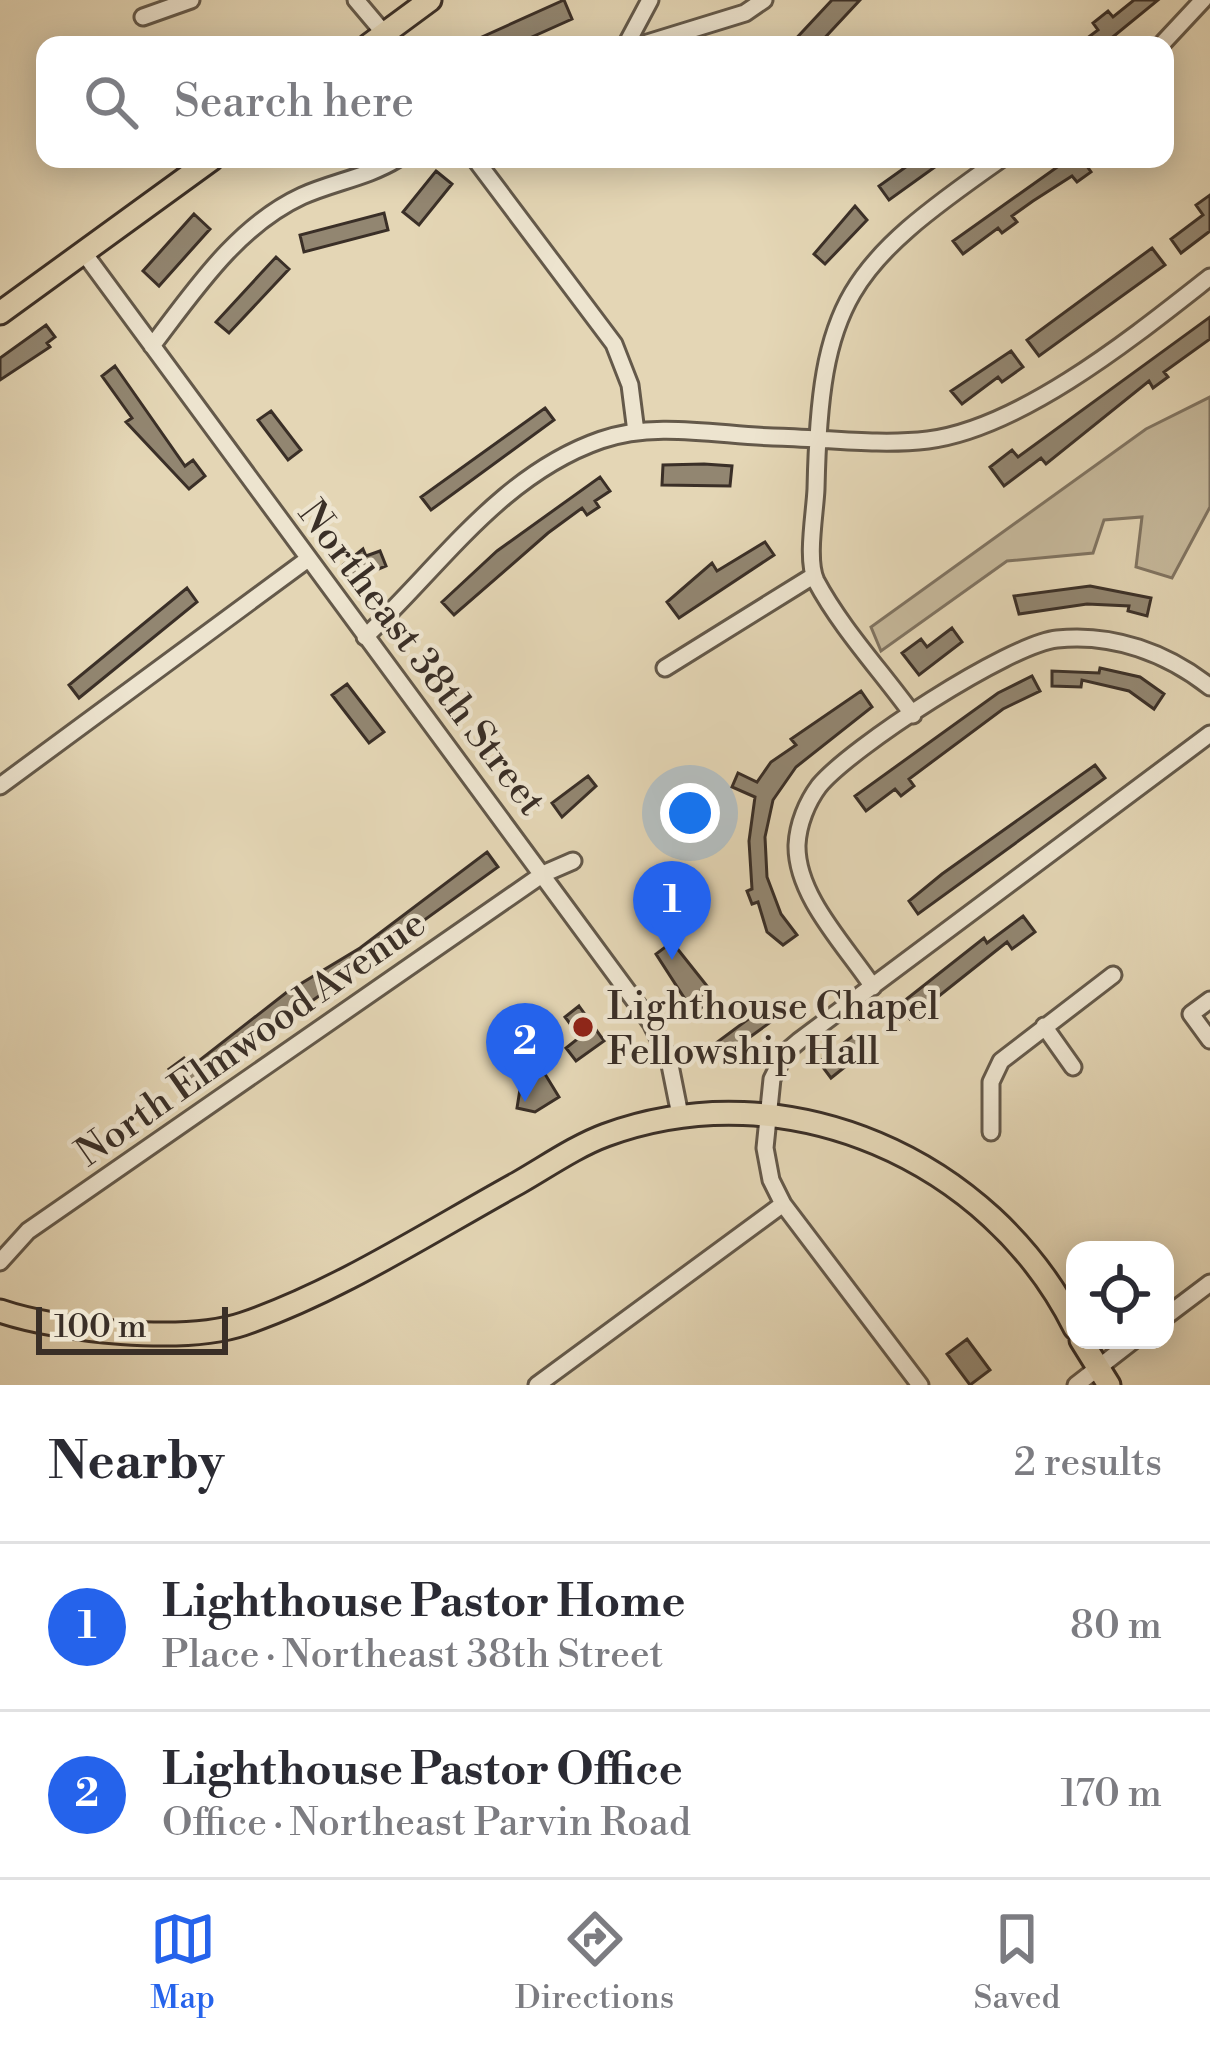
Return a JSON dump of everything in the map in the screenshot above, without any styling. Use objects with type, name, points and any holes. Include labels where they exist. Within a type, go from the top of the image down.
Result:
[{"type":"main road","points":[[388,36],[430,0]]},
{"type":"main road","points":[[0,313],[200,168]]},
{"type":"main road","points":[[0,1311],[29,1321],[116,1334],[238,1326],[318,1292],[604,1136],[680,1114],[766,1114],[826,1125],[894,1148],[967,1193],[1035,1259],[1066,1312]]},
{"type":"main road","points":[[1085,1349],[1100,1380]]},
{"type":"street","points":[[143,17],[191,0]]},
{"type":"street","points":[[356,0],[379,36]]},
{"type":"street","points":[[631,36],[650,0]]},
{"type":"street","points":[[671,36],[745,14],[764,0]]},
{"type":"street","points":[[1169,36],[1203,0]]},
{"type":"street","points":[[152,346],[213,267],[267,218],[304,194],[373,168]]},
{"type":"street","points":[[482,168],[614,344],[630,385],[636,432]]},
{"type":"street","points":[[913,716],[813,576],[817,437],[830,337],[861,277],[908,226],[989,168]]},
{"type":"street","name":"Northeast 38th Street","points":[[84,253],[661,1040],[680,1114]]},
{"type":"street","points":[[365,637],[456,536],[570,454],[636,432],[907,442],[976,428],[1081,368],[1210,277]]},
{"type":"street","points":[[0,786],[308,559]]},
{"type":"street","points":[[665,668],[813,576]]},
{"type":"street","points":[[873,987],[803,883],[800,824],[827,777],[983,666],[1052,639],[1083,638],[1135,646],[1210,687]]},
{"type":"street","points":[[920,1385],[783,1204],[766,1161],[772,1079],[784,1053],[1210,734]]},
{"type":"street","name":"North Elmwood Avenue","points":[[0,1262],[47,1218],[543,874],[573,861]]},
{"type":"street","points":[[991,1132],[991,1082],[1001,1061],[1113,975]]},
{"type":"street","points":[[1210,1000],[1191,1014],[1210,1040]]},
{"type":"street","points":[[1044,1026],[1073,1067]]},
{"type":"street","points":[[537,1385],[560,1378],[783,1204]]},
{"type":"street","points":[[1174,1310],[1210,1282]]},
{"type":"street","points":[[1076,1385],[1100,1380],[1126,1349]]},
{"type":"shaded area","points":[[1210,397],[1210,507],[1172,578],[1136,567],[1142,517],[1104,520],[1093,553],[1007,561],[881,651],[871,627],[1146,429]]},
{"type":"building","points":[[564,0],[572,19],[534,36],[484,36]]},
{"type":"building","points":[[832,0],[860,0],[826,36],[798,36]]},
{"type":"building","points":[[1134,0],[1158,0],[1114,36],[1090,36],[1098,30],[1093,23],[1108,11],[1113,17]]},
{"type":"building","points":[[904,168],[933,168],[889,200],[879,186]]},
{"type":"building","points":[[1056,168],[1088,168],[1091,172],[1077,182],[1072,176],[1012,216],[1017,222],[1002,233],[998,228],[963,254],[953,241]]},
{"type":"building","points":[[436,171],[452,184],[419,225],[403,212]]},
{"type":"building","points":[[1210,195],[1210,231],[1181,253],[1171,239],[1203,215],[1196,205]]},
{"type":"building","points":[[855,206],[867,220],[825,264],[814,254]]},
{"type":"building","points":[[384,213],[388,230],[304,252],[300,235]]},
{"type":"building","points":[[194,214],[210,229],[159,286],[143,271]]},
{"type":"building","points":[[1152,248],[1165,265],[1039,356],[1027,340]]},
{"type":"building","points":[[276,257],[289,269],[229,333],[216,322]]},
{"type":"building","points":[[1210,317],[1210,339],[1164,372],[1168,377],[1153,388],[1149,381],[1046,464],[1041,458],[1004,486],[990,467],[1012,450],[1018,457]]},
{"type":"building","points":[[46,325],[55,337],[47,343],[50,347],[0,380],[0,358]]},
{"type":"building","points":[[1011,351],[1023,367],[1002,382],[998,377],[962,404],[951,391]]},
{"type":"building","points":[[115,366],[185,466],[193,460],[205,476],[189,489],[126,422],[132,418],[102,376]]},
{"type":"building","points":[[545,408],[554,420],[431,510],[421,497]]},
{"type":"building","points":[[271,411],[301,450],[288,460],[258,420]]},
{"type":"building","points":[[663,465],[732,466],[730,486],[662,485]]},
{"type":"building","points":[[600,477],[610,491],[595,501],[599,507],[587,515],[582,508],[548,533],[454,615],[442,602],[497,551]]},
{"type":"building","points":[[765,542],[774,555],[679,618],[667,602],[712,563],[717,571]]},
{"type":"building","points":[[363,549],[366,556],[380,551],[386,566],[350,581],[343,565]]},
{"type":"building","points":[[1090,586],[1151,598],[1147,616],[1128,611],[1129,606],[1087,604],[1019,614],[1014,596]]},
{"type":"building","points":[[187,588],[197,602],[79,698],[69,685]]},
{"type":"building","points":[[952,628],[962,642],[919,675],[902,653],[921,639],[927,647]]},
{"type":"building","points":[[1100,668],[1140,677],[1164,694],[1154,709],[1129,691],[1082,680],[1081,687],[1052,686],[1052,671],[1099,673]]},
{"type":"building","points":[[1032,676],[1040,691],[1003,709],[909,779],[914,786],[901,796],[895,789],[866,811],[855,796],[998,693]]},
{"type":"building","points":[[347,684],[384,732],[369,743],[332,695]]},
{"type":"building","points":[[861,691],[872,707],[796,767],[773,800],[765,837],[767,877],[781,914],[797,935],[783,945],[767,932],[758,902],[752,904],[747,891],[752,889],[749,841],[755,797],[732,787],[738,773],[757,782],[771,762],[796,745],[791,739]]},
{"type":"building","points":[[1095,765],[1105,778],[918,914],[909,901]]},
{"type":"building","points":[[588,776],[596,786],[562,817],[552,803]]},
{"type":"building","points":[[487,852],[498,867],[184,1090],[169,1069],[184,1058],[191,1067],[287,992],[360,948]]},
{"type":"building","points":[[1023,916],[1035,932],[1012,949],[1007,942],[910,1019],[899,1005],[984,938],[987,943]]},
{"type":"building","points":[[672,942],[707,986],[700,991],[709,1002],[694,1013],[656,954]]},
{"type":"building","points":[[774,1000],[783,1013],[721,1058],[712,1046]]},
{"type":"building","name":"Lighthouse Chapel Fellowship Hall","points":[[579,1006],[604,1041],[576,1061],[566,1048],[580,1037],[565,1017]]},
{"type":"building","points":[[854,1035],[866,1050],[831,1078],[819,1062]]},
{"type":"building","points":[[537,1061],[559,1097],[535,1112],[517,1108],[521,1083],[516,1076]]},
{"type":"building","points":[[967,1339],[990,1370],[970,1385],[947,1354]]},
{"type":"place","name":"Lighthouse Pastor Home","points":[[672,960]]},
{"type":"place","name":"Lighthouse Chapel Fellowship Hall","points":[[583,1027]]},
{"type":"place","name":"Lighthouse Pastor Office","points":[[525,1102]]}]
